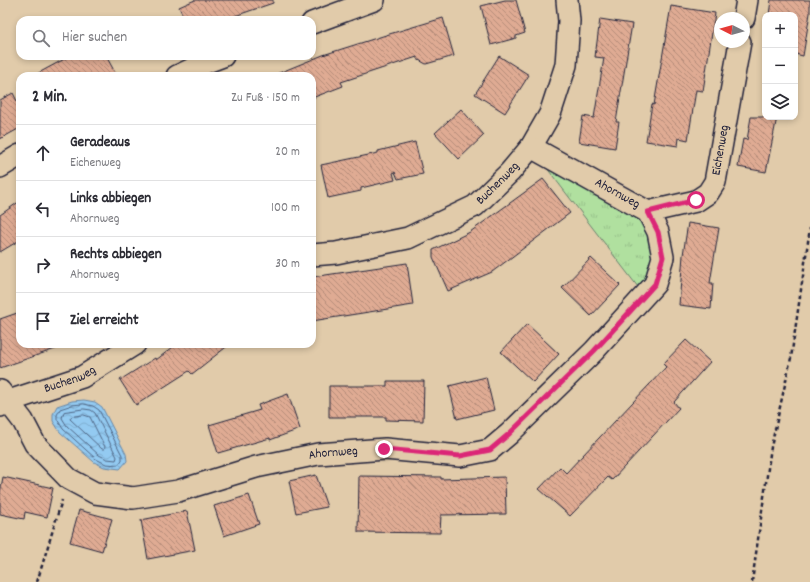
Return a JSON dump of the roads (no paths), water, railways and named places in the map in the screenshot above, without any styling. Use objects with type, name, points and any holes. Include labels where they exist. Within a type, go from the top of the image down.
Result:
[{"type":"street","points":[[316,22],[374,0]]},
{"type":"street","name":"Buchenweg","points":[[316,255],[336,253],[408,238],[475,206],[510,172],[531,146],[550,114],[566,65],[569,21],[568,0]]},
{"type":"street","points":[[745,12],[747,0]]},
{"type":"street","name":"Eichenweg","points":[[648,212],[696,200],[708,193],[715,182],[739,48]]},
{"type":"street","points":[[190,72],[214,65]]},
{"type":"street","name":"Ahornweg","points":[[3,400],[23,421],[35,444],[68,478],[95,493],[132,498],[178,491],[256,467],[318,454],[384,449],[460,456],[490,450],[509,434],[594,351],[655,284],[663,257],[658,232],[648,212],[531,146]]},
{"type":"street","points":[[0,168],[16,158]]},
{"type":"street","name":"Buchenweg","points":[[3,400],[82,377],[129,348]]},
{"type":"water","points":[[84,400],[95,402],[102,407],[126,454],[127,461],[120,469],[104,467],[94,462],[60,432],[53,421],[53,414],[57,406],[72,401]]}]
